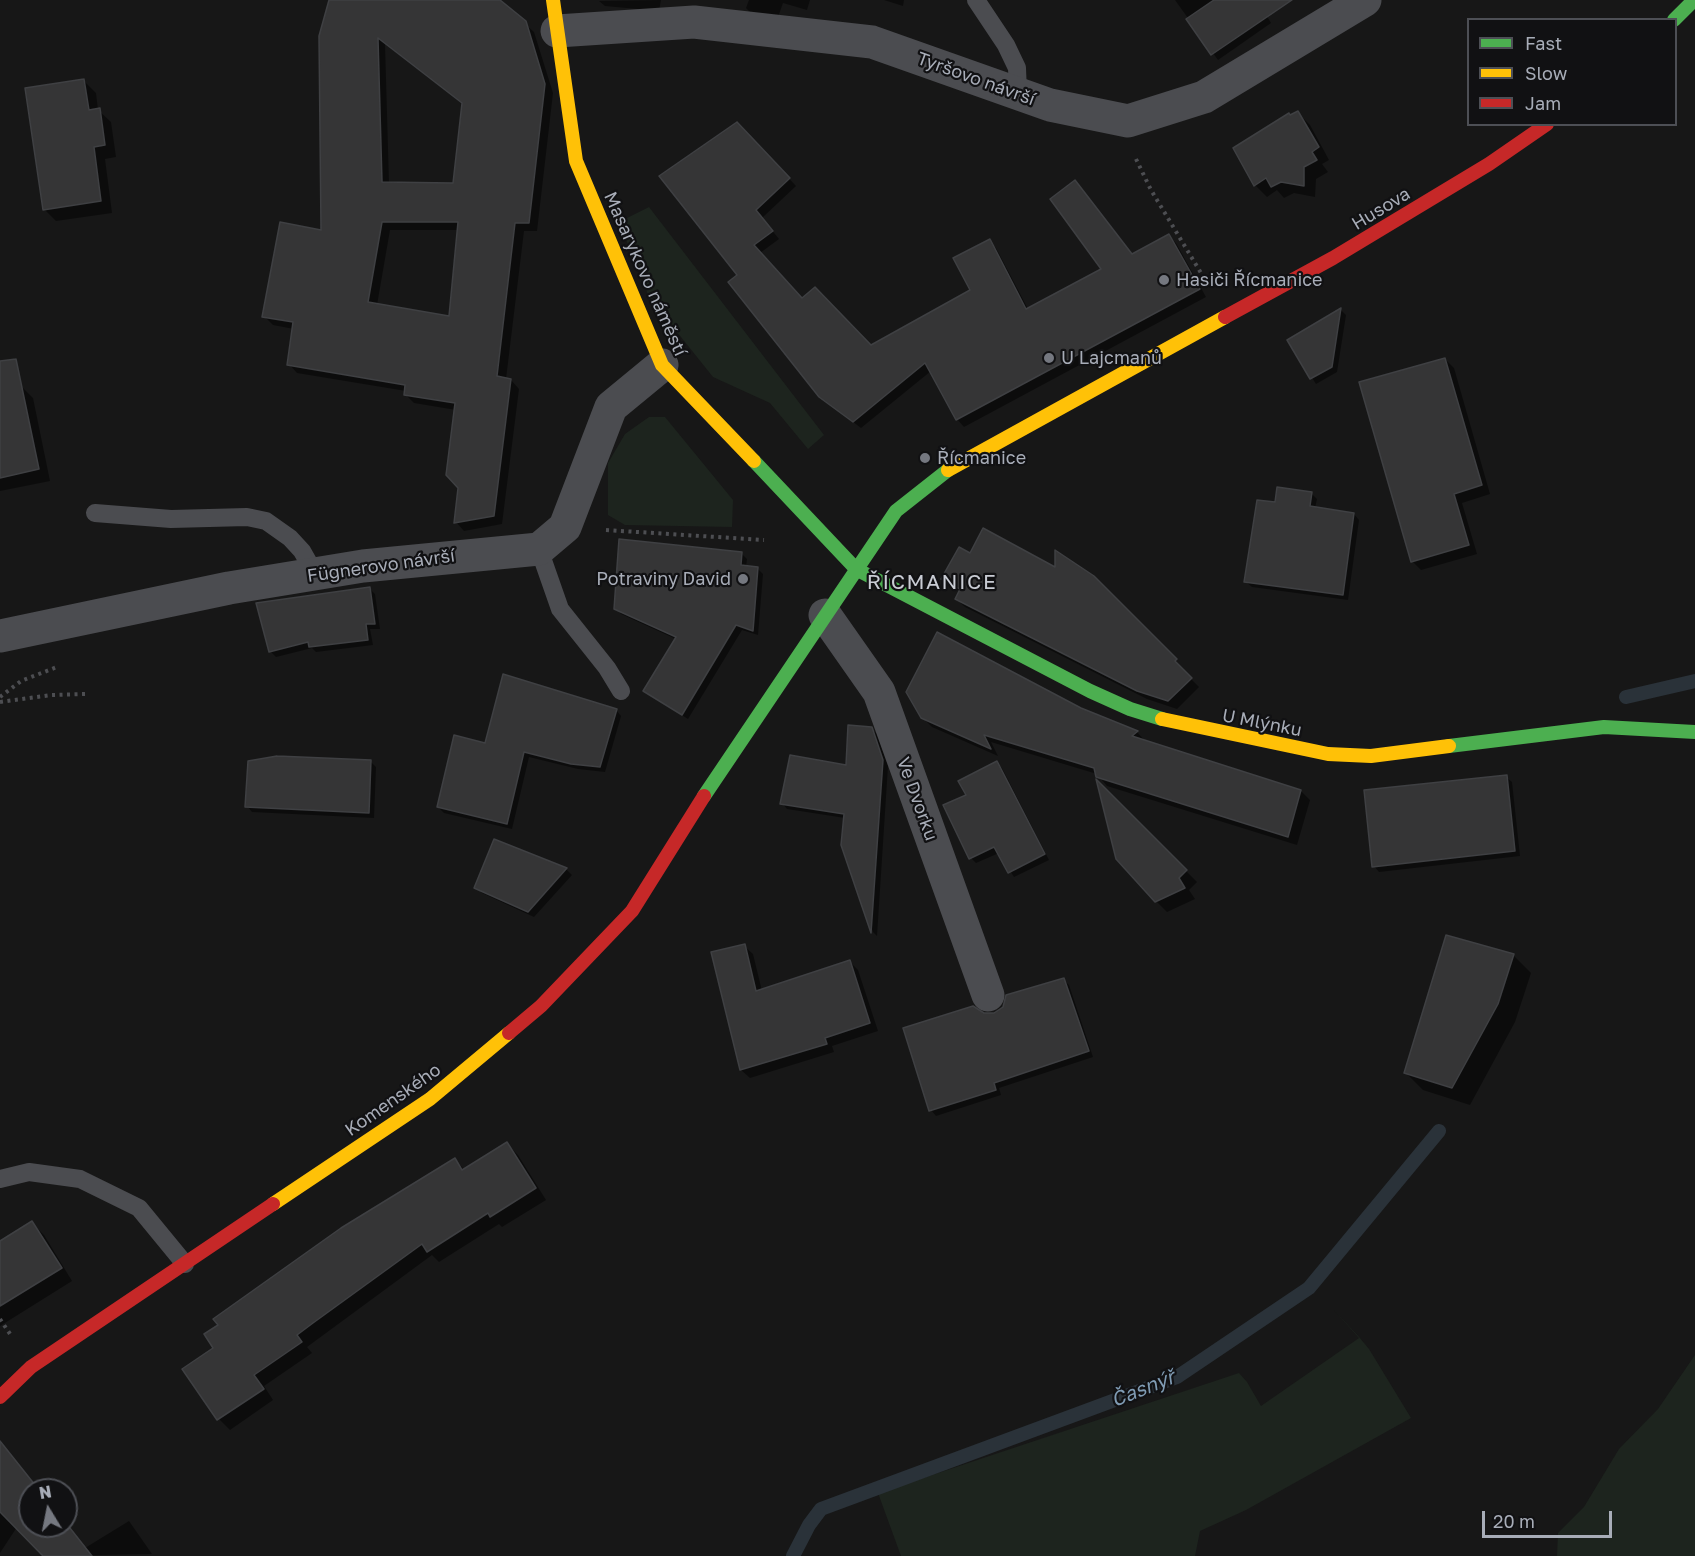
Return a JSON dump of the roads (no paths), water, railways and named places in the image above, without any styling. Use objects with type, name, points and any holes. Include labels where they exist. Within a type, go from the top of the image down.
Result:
[{"type":"main road","points":[[1676,18],[1694,0]]},
{"type":"main road","name":"Masarykovo náměstí","points":[[555,15],[576,161],[662,365],[856,569]]},
{"type":"main road","name":"Husova","points":[[856,569],[896,511],[955,465],[1228,317],[1446,191],[1544,126]]},
{"type":"main road","points":[[825,615],[856,569]]},
{"type":"main road","name":"U Mlýnku","points":[[856,569],[1090,692],[1130,709],[1174,723],[1271,744],[1328,754],[1371,756],[1604,727],[1695,732]]},
{"type":"main road","name":"Komenského","points":[[0,1397],[31,1367],[430,1099],[542,1006],[632,911],[730,754],[825,615]]},
{"type":"street","name":"Tyršovo návrší","points":[[555,15],[694,22],[872,42],[1050,105],[1128,121],[1204,97],[1365,0]]},
{"type":"street","points":[[539,549],[565,527],[611,407],[662,365]]},
{"type":"street","name":"Fügnerovo návrší","points":[[0,636],[229,588],[315,574],[434,557],[539,549]]},
{"type":"street","name":"Ve Dvorku","points":[[825,615],[879,692],[988,995]]},
{"type":"lane","points":[[976,0],[1006,45],[1017,68],[1018,93]]},
{"type":"lane","points":[[95,513],[171,519],[235,517],[266,521],[279,528],[296,544],[315,574]]},
{"type":"lane","points":[[539,549],[560,609],[607,668],[621,691]]},
{"type":"lane","points":[[0,1179],[29,1172],[80,1179],[139,1208],[185,1264]]},
{"type":"waterway","name":"Časnýř","points":[[1626,697],[1695,681]]},
{"type":"waterway","name":"Časnýř","points":[[793,1556],[809,1525],[821,1509],[1177,1377],[1309,1288],[1439,1131]]},
{"type":"place","name":"Hasiči Řícmanice","points":[[1164,280]]},
{"type":"place","name":"U Lajcmanů","points":[[1049,358]]},
{"type":"place","name":"Řícmanice","points":[[925,458]]},
{"type":"place","name":"Potraviny David","points":[[743,579]]},
{"type":"district","name":"ŘÍCMANICE","points":[[932,582]]}]
